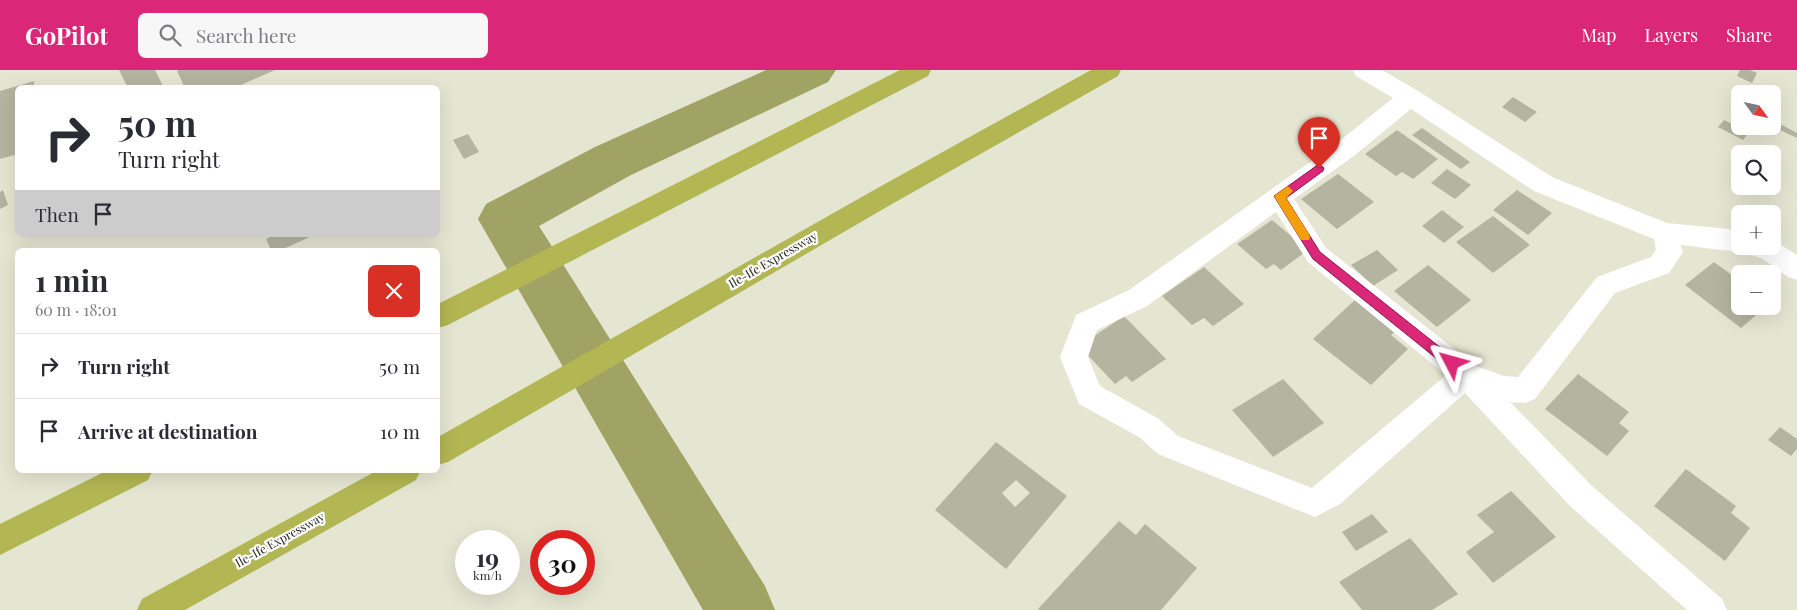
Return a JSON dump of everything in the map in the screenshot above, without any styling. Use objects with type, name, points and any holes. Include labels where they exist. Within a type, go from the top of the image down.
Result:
[{"type":"highway","points":[[440,316],[920,70]]},
{"type":"highway","name":"Ile-Ife Expressway","points":[[440,451],[883,196],[1110,70]]},
{"type":"highway","points":[[0,540],[132,473]]},
{"type":"highway","name":"Ile-Ife Expressway","points":[[153,610],[398,473]]},
{"type":"street","points":[[1364,70],[1410,97],[1543,184],[1665,233],[1731,239]]},
{"type":"street","points":[[1410,97],[1346,149],[1138,298],[1086,323],[1074,357],[1089,395],[1149,428],[1168,444],[1314,503],[1329,494],[1466,375]]},
{"type":"street","points":[[1279,196],[1317,256],[1466,375],[1581,496],[1711,610]]},
{"type":"street","points":[[1466,375],[1504,388],[1525,390],[1606,286],[1660,265],[1670,252],[1665,233]]},
{"type":"street","points":[[1776,255],[1797,269]]},
{"type":"building","points":[[119,70],[155,70],[162,85],[126,85]]},
{"type":"building","points":[[275,70],[241,85],[184,85],[177,71]]},
{"type":"building","points":[[1740,70],[1750,70],[1757,73],[1752,83],[1737,76]]},
{"type":"building","points":[[34,81],[34,85],[20,85]]},
{"type":"building","points":[[15,87],[15,155],[0,159],[0,91]]},
{"type":"building","points":[[1513,97],[1537,112],[1525,122],[1502,107]]},
{"type":"building","points":[[1724,120],[1731,123],[1731,134],[1718,127]]},
{"type":"building","points":[[1781,125],[1797,133],[1797,138],[1781,130]]},
{"type":"building","points":[[1422,128],[1470,162],[1461,169],[1412,135]]},
{"type":"building","points":[[1397,130],[1438,159],[1413,179],[1402,172],[1396,176],[1365,154]]},
{"type":"building","points":[[468,134],[479,152],[464,159],[453,140]]},
{"type":"building","points":[[1733,135],[1747,135],[1743,140]]},
{"type":"building","points":[[1447,169],[1471,185],[1455,199],[1431,183]]},
{"type":"building","points":[[1338,174],[1374,202],[1337,229],[1301,199]]},
{"type":"building","points":[[3,190],[8,205],[0,209],[0,192]]},
{"type":"building","points":[[1517,190],[1552,213],[1528,235],[1493,210]]},
{"type":"building","points":[[1442,210],[1464,227],[1444,243],[1422,226]]},
{"type":"building","points":[[1493,216],[1530,245],[1493,273],[1456,242]]},
{"type":"building","points":[[1272,220],[1308,250],[1281,270],[1274,264],[1266,269],[1237,244]]},
{"type":"building","points":[[270,237],[310,237],[285,248],[270,248],[266,239]]},
{"type":"building","points":[[1377,250],[1398,270],[1373,286],[1351,265]]},
{"type":"building","points":[[1714,262],[1731,274],[1731,315],[1756,315],[1741,328],[1685,285]]},
{"type":"building","points":[[1428,265],[1471,300],[1437,327],[1394,291]]},
{"type":"building","points":[[1204,267],[1244,304],[1213,326],[1204,318],[1192,325],[1162,296]]},
{"type":"building","points":[[1357,298],[1398,329],[1391,335],[1408,349],[1371,385],[1313,339]]},
{"type":"building","points":[[1124,316],[1166,359],[1132,382],[1126,376],[1115,384],[1079,346]]},
{"type":"building","points":[[1578,374],[1629,412],[1619,423],[1629,431],[1607,456],[1545,409]]},
{"type":"building","points":[[1283,379],[1324,423],[1273,457],[1232,410]]},
{"type":"building","points":[[1780,427],[1797,439],[1797,449],[1791,456],[1768,440]]},
{"type":"building","points":[[996,442],[1067,496],[1006,569],[935,510]],"holes":[[[1016,480],[1030,493],[1015,507],[1002,493]]]},
{"type":"building","points":[[1686,469],[1736,506],[1731,513],[1750,528],[1725,561],[1654,506]]},
{"type":"building","points":[[1511,491],[1556,537],[1493,583],[1466,552],[1494,532],[1477,515]]},
{"type":"building","points":[[1372,514],[1388,532],[1356,551],[1342,532]]},
{"type":"building","points":[[1119,521],[1136,535],[1145,524],[1197,568],[1161,610],[1039,610],[1038,609]]},
{"type":"building","points":[[1410,538],[1458,594],[1432,610],[1362,610],[1339,582]]},
{"type":"waterway","points":[[741,610],[505,219],[613,161],[811,70]]},
{"type":"slow traffic","points":[[1288,191],[1279,196],[1305,237]]},
{"type":"route","points":[[1319,168],[1279,196],[1317,256],[1452,363]]}]
